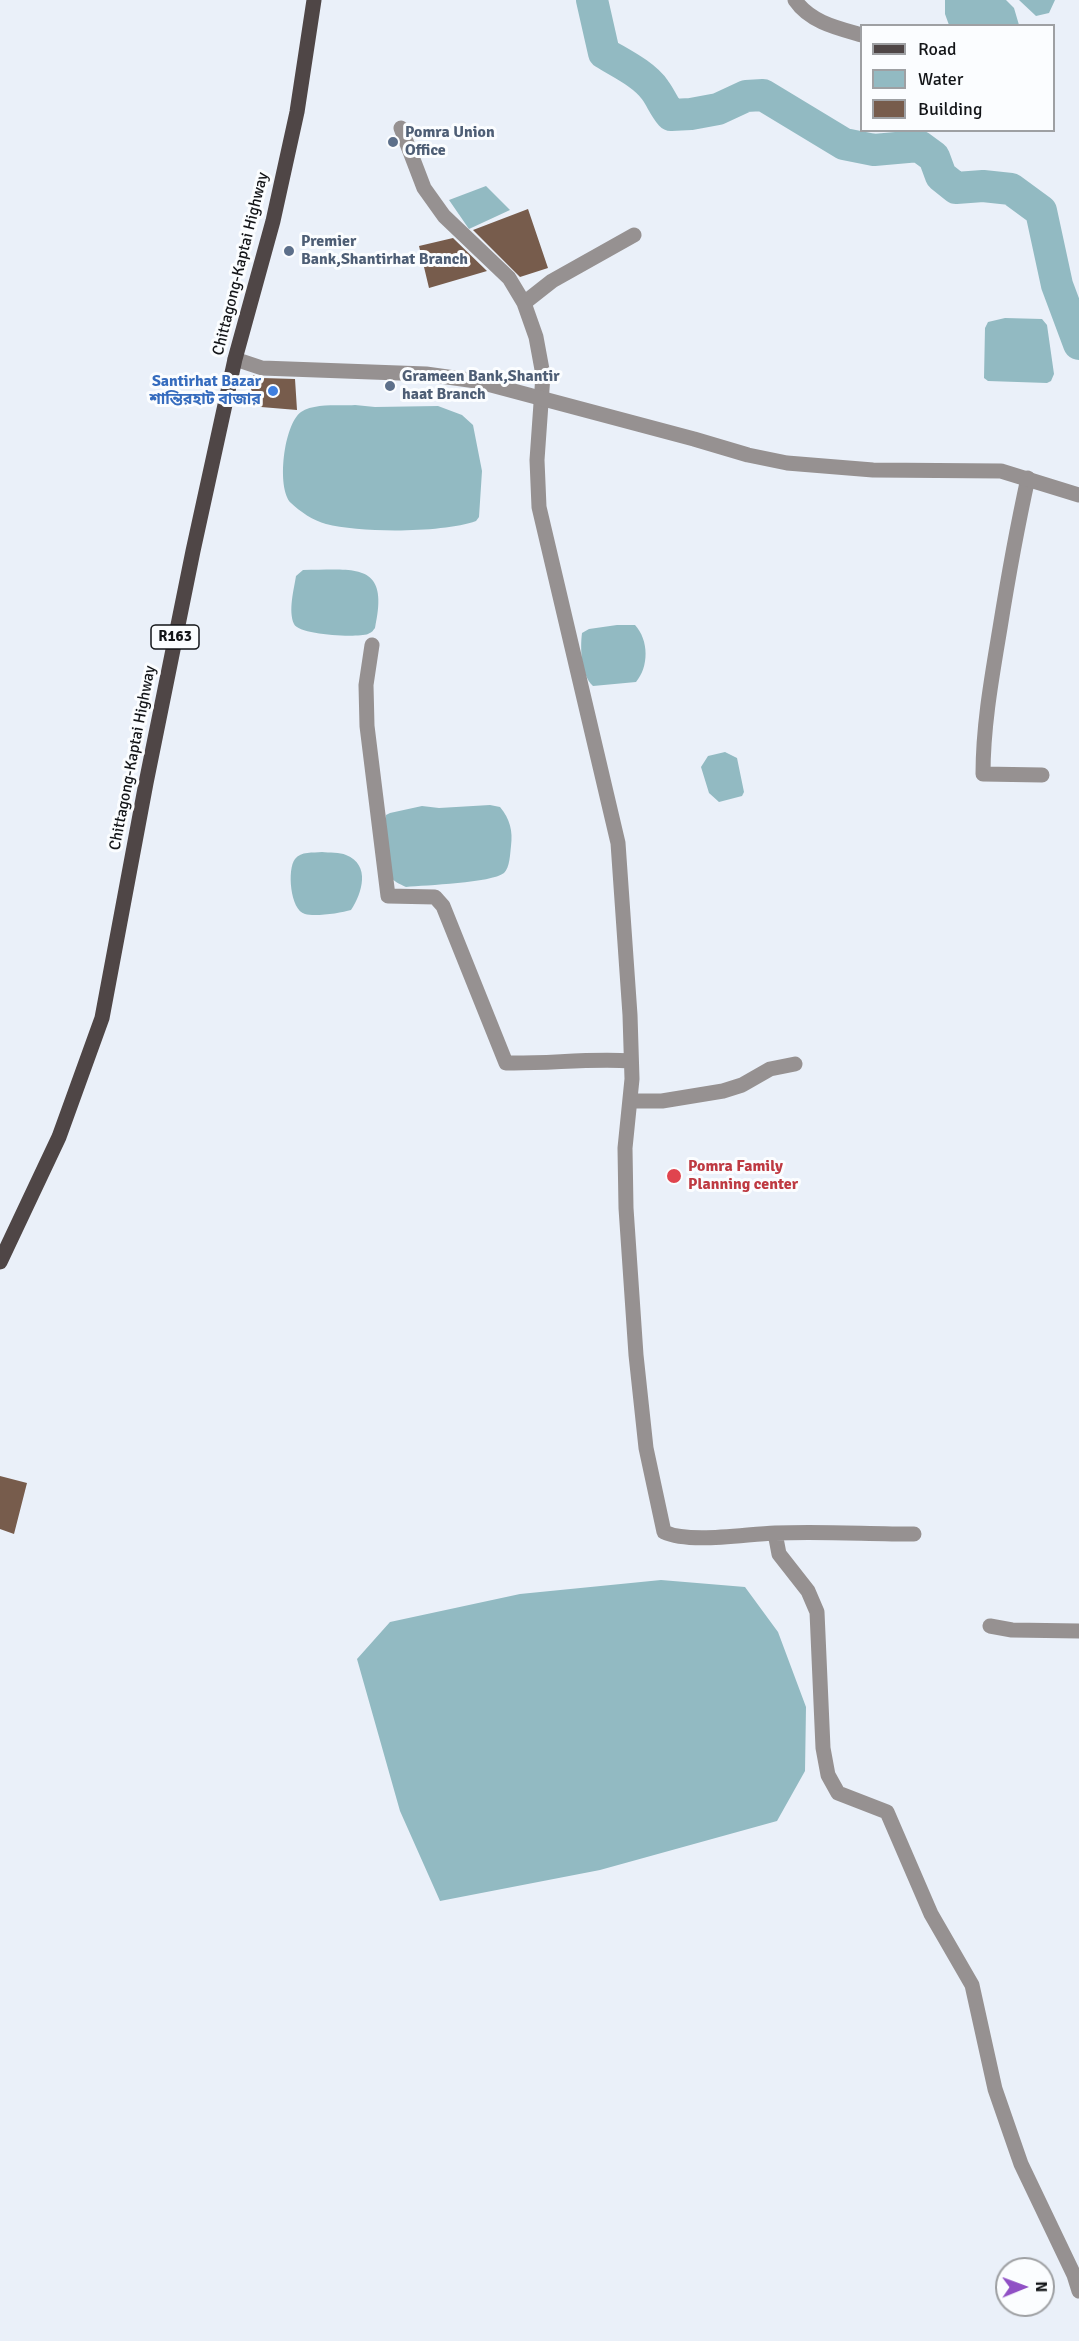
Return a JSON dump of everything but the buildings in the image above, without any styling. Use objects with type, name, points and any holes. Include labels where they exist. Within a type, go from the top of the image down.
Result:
[{"type":"main road","name":"Chittagong-Kaptai Highway","points":[[0,1262],[58,1137],[102,1018],[209,470],[235,359],[273,221],[297,112],[314,0]]},
{"type":"street","points":[[795,0],[802,10],[828,26],[860,35]]},
{"type":"street","points":[[401,129],[424,188],[444,216],[508,278],[524,303],[536,337],[543,375],[537,460],[539,507],[615,825],[625,916],[631,1061],[625,1148],[626,1208],[636,1355],[646,1448],[664,1532],[674,1536],[707,1537],[775,1533],[914,1534]]},
{"type":"street","points":[[524,303],[552,281],[634,235]]},
{"type":"street","points":[[235,359],[269,369],[426,374],[476,381],[748,455],[787,463],[873,470],[992,470],[1028,478],[1079,495]]},
{"type":"street","points":[[1028,478],[991,678],[983,747],[983,774],[1042,775]]},
{"type":"street","points":[[372,645],[366,685],[367,726],[388,896],[435,897],[443,906],[506,1063],[546,1064],[598,1059],[631,1061]]},
{"type":"street","points":[[630,1101],[678,1099],[723,1091],[770,1069],[795,1064]]},
{"type":"street","points":[[775,1533],[779,1554],[808,1591],[817,1612],[823,1748],[828,1775],[838,1793],[888,1812],[931,1914],[972,1985],[995,2089],[1021,2164],[1074,2275],[1079,2291]]},
{"type":"street","points":[[990,1626],[1012,1630],[1079,1631]]},
{"type":"water","points":[[945,0],[1006,0],[1014,8],[1019,24],[949,24],[945,14]]},
{"type":"water","points":[[1019,0],[1055,0],[1049,13],[1036,16]]},
{"type":"water","points":[[486,186],[510,210],[469,229],[449,200]]},
{"type":"water","points":[[1005,318],[1042,319],[1047,325],[1054,374],[1051,381],[1047,383],[988,381],[984,378],[985,328],[988,322]]},
{"type":"water","points":[[438,406],[462,415],[473,425],[482,471],[479,517],[476,521],[423,530],[359,529],[321,523],[291,503],[286,495],[283,471],[286,442],[295,419],[301,412],[313,407]]},
{"type":"water","points":[[303,570],[353,571],[373,580],[377,591],[378,606],[373,631],[362,635],[341,635],[316,633],[298,628],[292,619],[292,600],[296,576]]},
{"type":"water","points":[[635,625],[640,631],[646,654],[643,669],[636,682],[593,686],[584,668],[581,653],[582,633],[589,629]]},
{"type":"water","points":[[725,752],[737,758],[744,792],[742,796],[719,802],[709,793],[701,767],[708,756]]},
{"type":"water","points":[[490,805],[500,807],[511,830],[509,860],[504,873],[473,881],[406,887],[391,877],[387,855],[386,815],[422,806],[439,808]]},
{"type":"water","points":[[322,852],[344,854],[359,865],[361,888],[351,910],[309,915],[300,911],[296,905],[291,889],[291,871],[295,859],[304,854]]},
{"type":"water","points":[[661,1580],[745,1587],[778,1632],[806,1707],[805,1771],[777,1821],[600,1870],[440,1901],[400,1811],[357,1659],[390,1622],[520,1594]]},
{"type":"waterway","points":[[592,0],[604,53],[645,79],[671,115],[718,109],[746,96],[763,95],[844,144],[874,150],[919,146],[934,157],[941,176],[956,188],[983,186],[1011,189],[1041,211],[1057,285],[1079,344]]},
{"type":"place","name":"Pomra Union Office","points":[[393,142]]},
{"type":"place","name":"Premier Bank,Shantirhat Branch","points":[[289,251]]},
{"type":"place","name":"Grameen Bank,Shantir haat Branch","points":[[390,386]]},
{"type":"place","name":"Santirhat Bazar শান্তিরহাট বাজার","points":[[273,391]]},
{"type":"place","name":"Pomra Family Planning center","points":[[674,1176]]}]
